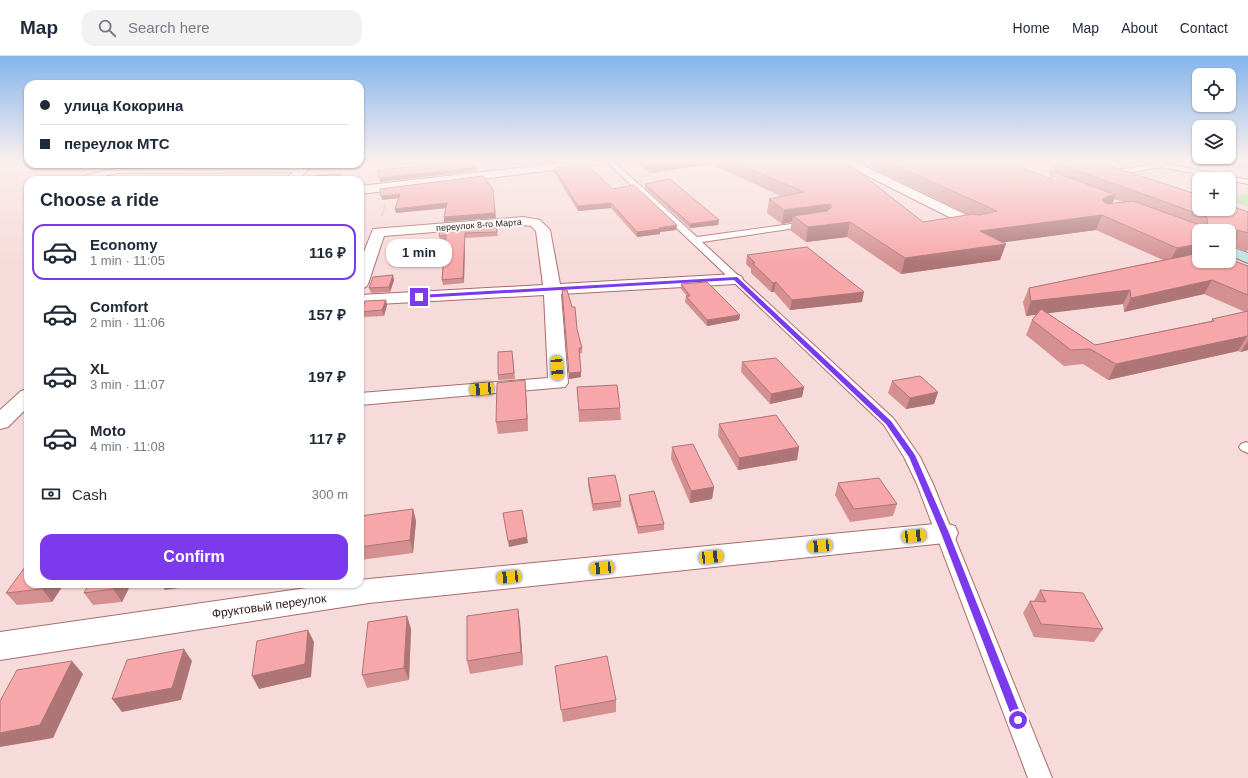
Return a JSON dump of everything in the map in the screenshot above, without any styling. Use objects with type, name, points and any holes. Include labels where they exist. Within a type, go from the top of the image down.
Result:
[{"type":"main road","points":[[1236,253],[1248,258]]},
{"type":"street","points":[[914,195],[974,224]]},
{"type":"street","name":"переулок 8-го Марта","points":[[364,399],[558,383],[552,288],[543,230],[535,223],[523,221],[378,232]]},
{"type":"street","points":[[364,272],[378,232]]},
{"type":"street","points":[[364,300],[735,278]]},
{"type":"street","points":[[0,422],[24,399]]},
{"type":"street","name":"Фруктовый переулок","points":[[0,646],[369,591],[945,533]]},
{"type":"lane","points":[[646,195],[889,422],[912,457],[945,533],[1040,778]]},
{"type":"lane","points":[[695,240],[816,222]]},
{"type":"path","points":[[378,232],[388,195]]},
{"type":"green space","points":[[1248,195],[1248,207],[1236,203],[1236,196]]},
{"type":"building","points":[[400,195],[493,195],[495,213],[444,217],[447,203],[395,209]]},
{"type":"building","points":[[571,195],[644,195],[677,225],[637,232],[611,203],[578,206]]},
{"type":"building","points":[[657,195],[689,195],[719,220],[690,224]]},
{"type":"building","points":[[791,195],[888,195],[923,222],[973,214],[979,215],[997,211],[961,195],[1115,195],[1108,196],[1103,199],[1103,201],[1107,204],[1133,201],[1197,224],[1192,224],[1192,245],[1177,248],[1102,215],[980,231],[1006,244],[905,258],[850,222],[808,227],[793,216],[827,211],[832,207],[830,204],[784,210],[769,199]]},
{"type":"building","points":[[1145,195],[1192,195],[1192,212]]},
{"type":"building","points":[[1236,208],[1248,212],[1248,233],[1237,230],[1236,238],[1236,224],[1208,224],[1207,217],[1204,216],[1236,216]]},
{"type":"building","points":[[496,224],[497,232],[465,233],[463,278],[442,280],[446,235],[439,236],[441,228]]},
{"type":"building","points":[[807,247],[864,292],[792,300],[776,282],[773,283],[752,263],[755,263],[747,255]]},
{"type":"building","points":[[1192,254],[1192,268],[1236,268],[1236,262],[1248,266],[1248,295],[1212,280],[1131,298],[1130,290],[1031,301],[1029,288]]},
{"type":"building","points":[[393,275],[389,287],[369,288],[373,277]]},
{"type":"building","points":[[707,282],[740,315],[707,320],[686,296],[690,296],[681,284]]},
{"type":"building","points":[[562,290],[567,290],[572,307],[575,307],[577,329],[582,348],[579,348],[581,372],[569,373]]},
{"type":"building","points":[[386,300],[382,310],[364,312],[365,301]]},
{"type":"building","points":[[1041,309],[1095,345],[1214,321],[1212,319],[1248,311],[1248,336],[1116,364],[1090,349],[1071,350],[1032,320]]},
{"type":"building","points":[[512,351],[514,373],[498,375],[498,352]]},
{"type":"building","points":[[776,358],[804,387],[771,394],[742,362]]},
{"type":"building","points":[[920,376],[938,392],[910,398],[892,381]]},
{"type":"building","points":[[525,380],[527,419],[496,422],[497,383]]},
{"type":"building","points":[[617,385],[620,408],[579,410],[577,387]]},
{"type":"building","points":[[776,415],[799,447],[739,458],[719,424]]},
{"type":"building","points":[[693,444],[714,487],[691,491],[672,447]]},
{"type":"building","points":[[615,475],[621,501],[593,504],[588,478]]},
{"type":"building","points":[[879,478],[897,504],[854,509],[838,483]]},
{"type":"building","points":[[654,491],[664,524],[638,527],[629,495]]},
{"type":"building","points":[[413,509],[410,540],[364,546],[364,515]]},
{"type":"building","points":[[522,510],[527,537],[508,541],[503,513]]},
{"type":"building","points":[[24,568],[24,588],[43,588],[42,589],[6,593]]},
{"type":"building","points":[[87,588],[114,588],[113,589],[84,593]]},
{"type":"building","points":[[1040,590],[1083,593],[1103,629],[1041,624],[1030,601],[1046,602]]},
{"type":"building","points":[[518,609],[521,652],[467,661],[467,616]]},
{"type":"building","points":[[407,616],[404,668],[362,675],[368,622]]},
{"type":"building","points":[[308,630],[305,664],[252,676],[257,641]]},
{"type":"building","points":[[184,649],[172,688],[112,699],[127,660]]},
{"type":"building","points":[[607,656],[616,700],[561,710],[555,666]]},
{"type":"building","points":[[72,661],[40,725],[0,733],[0,701],[17,670]]},
{"type":"route","points":[[419,297],[735,278],[889,422],[912,457],[945,533],[1018,720]]}]
